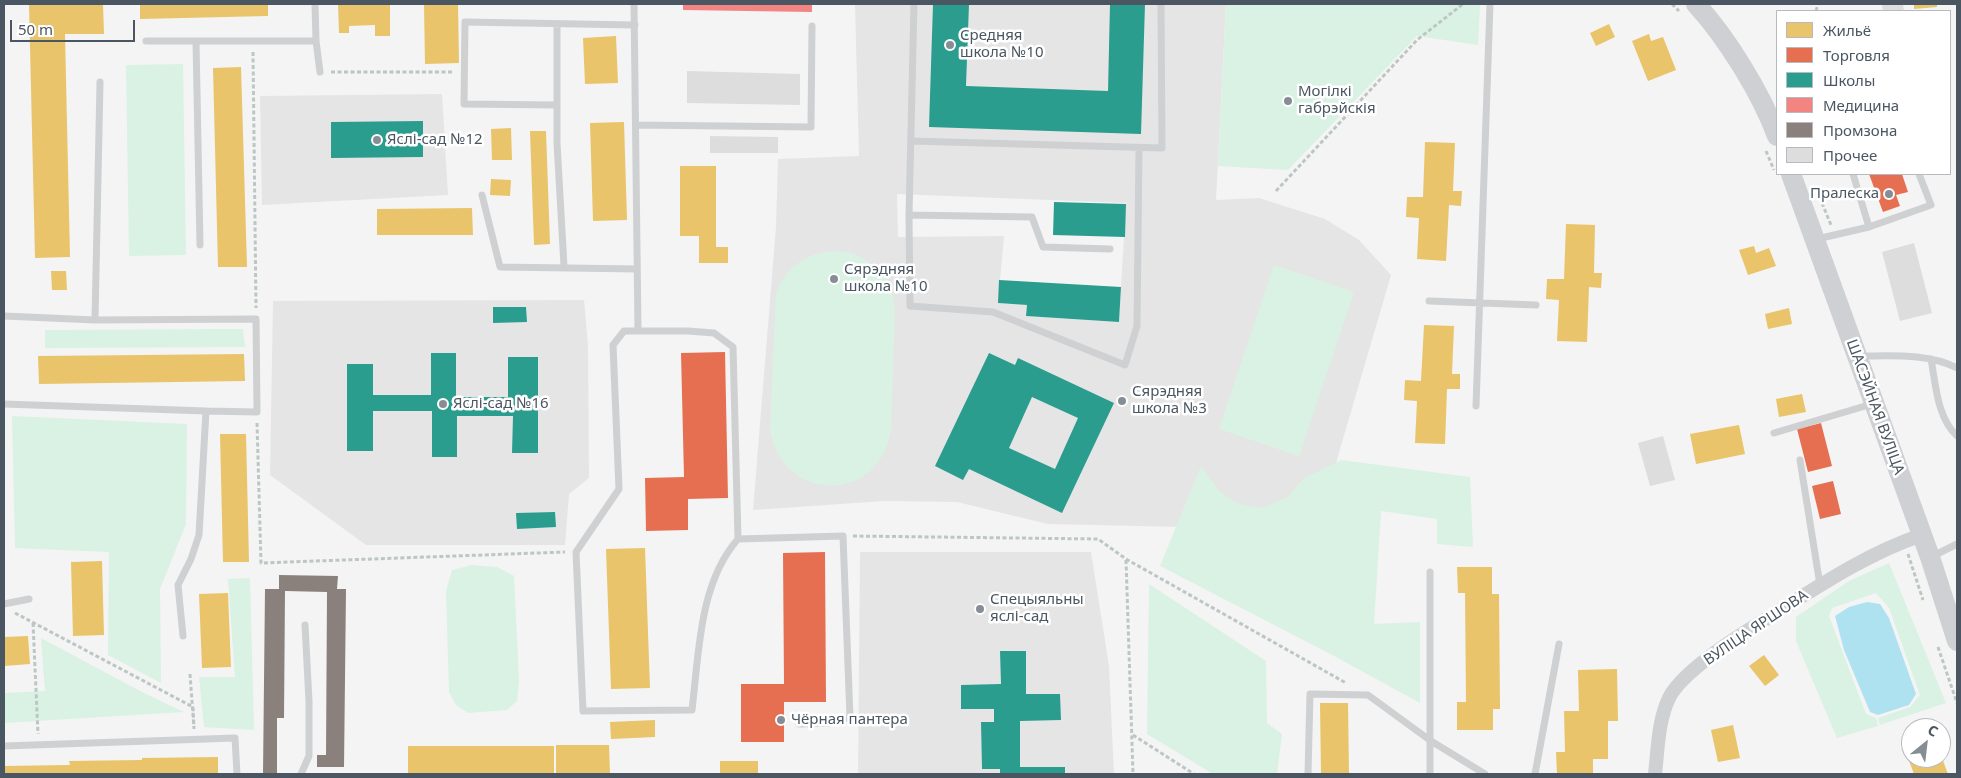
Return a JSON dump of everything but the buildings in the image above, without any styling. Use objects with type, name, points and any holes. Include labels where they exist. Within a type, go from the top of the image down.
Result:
[{"type":"main road","points":[[1690,11],[1742,67],[1772,124],[1770,140]]},
{"type":"main road","name":"ШАСЭЙНАЯ ВУЛІЦА","points":[[1784,176],[1814,240],[1874,403],[1913,538],[1930,557],[1957,641]]},
{"type":"street","name":"ВУЛІЦА ЯРШОВА","points":[[1655,774],[1663,713],[1671,695],[1684,678],[1734,639],[1846,569],[1913,538]]},
{"type":"lane","points":[[315,4],[316,41],[320,72]]},
{"type":"lane","points":[[634,4],[638,330]]},
{"type":"lane","points":[[914,4],[909,215],[910,306],[993,312],[1125,365],[1137,326],[1139,148]]},
{"type":"lane","points":[[911,141],[1162,148],[1161,4]]},
{"type":"lane","points":[[1476,406],[1490,4]]},
{"type":"lane","points":[[557,106],[464,104],[465,22],[634,25]]},
{"type":"lane","points":[[557,24],[557,143],[564,266]]},
{"type":"lane","points":[[636,125],[811,127],[812,26]]},
{"type":"lane","points":[[146,41],[316,41]]},
{"type":"lane","points":[[196,41],[200,246]]},
{"type":"lane","points":[[95,320],[100,82]]},
{"type":"lane","points":[[1853,175],[1869,228]]},
{"type":"lane","points":[[1814,240],[1869,228],[1930,204],[1920,175]]},
{"type":"lane","points":[[482,195],[500,267],[564,266],[637,269]]},
{"type":"lane","points":[[909,215],[1032,217],[1043,247],[1110,249]]},
{"type":"lane","points":[[1429,301],[1536,305]]},
{"type":"lane","points":[[4,316],[95,320],[256,320],[257,412],[4,404]]},
{"type":"lane","points":[[638,330],[714,334],[733,346],[738,539],[726,552],[707,598],[692,710],[583,711],[576,552],[619,489],[613,345],[624,331],[638,330]]},
{"type":"lane","points":[[1857,356],[1909,356],[1950,364],[1957,368]]},
{"type":"lane","points":[[1932,360],[1941,411],[1950,429],[1957,436]]},
{"type":"lane","points":[[1774,432],[1874,403]]},
{"type":"lane","points":[[183,636],[178,585],[192,558],[199,536],[206,411]]},
{"type":"lane","points":[[1800,460],[1820,585]]},
{"type":"lane","points":[[738,539],[843,536],[850,716],[831,724],[799,724]]},
{"type":"lane","points":[[1930,557],[1957,544]]},
{"type":"lane","points":[[1430,572],[1430,774]]},
{"type":"lane","points":[[4,604],[29,599]]},
{"type":"lane","points":[[301,774],[309,756],[309,701],[305,625]]},
{"type":"lane","points":[[1535,774],[1559,644]]},
{"type":"lane","points":[[1308,774],[1310,694],[1368,695],[1431,741],[1484,774]]},
{"type":"lane","points":[[4,746],[235,738],[237,774]]},
{"type":"path","points":[[1276,191],[1417,40],[1464,4]]},
{"type":"path","points":[[1672,4],[1690,11]]},
{"type":"path","points":[[253,41],[256,320]]},
{"type":"path","points":[[320,72],[464,72]]},
{"type":"path","points":[[1770,140],[1776,155]]},
{"type":"path","points":[[257,412],[262,563],[576,552]]},
{"type":"path","points":[[843,536],[1098,539],[1126,559],[1368,695]]},
{"type":"path","points":[[1913,538],[1924,604]]},
{"type":"path","points":[[1126,559],[1133,774]]},
{"type":"path","points":[[11,611],[193,707],[195,739]]},
{"type":"path","points":[[33,622],[39,745]]},
{"type":"path","points":[[1936,640],[1957,703]]},
{"type":"path","points":[[190,674],[195,739]]},
{"type":"path","points":[[1132,735],[1194,774]]},
{"type":"shaded area","points":[[855,4],[1226,4],[1216,200],[1259,198],[1325,219],[1359,240],[1391,275],[1331,480],[1273,529],[1048,524],[957,502],[885,501],[753,510],[776,227],[778,159],[859,156]],"holes":[[[897,194],[1126,203],[1119,322],[1026,316],[1027,305],[998,303],[1004,236],[898,237]]]},
{"type":"shaded area","points":[[442,94],[448,195],[262,205],[260,96]]},
{"type":"shaded area","points":[[584,300],[588,345],[589,478],[569,494],[565,545],[366,545],[270,475],[273,301]]},
{"type":"shaded area","name":"Спецыяльны яслі-сад","points":[[860,552],[1091,552],[1109,666],[1114,774],[858,774]]},
{"type":"green space","name":"Могілкі габрэйскія","points":[[1226,4],[1480,4],[1478,45],[1417,36],[1288,170],[1218,166]]},
{"type":"green space","points":[[183,64],[186,255],[129,256],[126,65]]},
{"type":"green space","points":[[833,251],[853,253],[871,263],[884,276],[892,292],[895,309],[891,430],[883,455],[868,472],[850,482],[829,486],[809,481],[791,470],[777,452],[770,427],[776,295],[784,277],[797,264],[814,255]]},
{"type":"green space","points":[[1274,265],[1354,292],[1299,456],[1219,429]]},
{"type":"green space","points":[[243,329],[245,347],[45,348],[45,330]]},
{"type":"green space","points":[[12,416],[187,424],[186,524],[160,589],[161,683],[108,655],[109,552],[15,548]]},
{"type":"green space","points":[[1341,460],[1470,477],[1473,547],[1437,544],[1437,519],[1381,511],[1374,624],[1420,622],[1420,703],[1336,657],[1160,566],[1201,466],[1219,491],[1238,504],[1262,508],[1288,497],[1303,479]]},
{"type":"green space","points":[[1889,563],[1946,703],[1880,725],[1878,718],[1910,707],[1920,695],[1889,608],[1876,593],[1832,608],[1829,616],[1866,714],[1876,718],[1878,726],[1837,738],[1796,641],[1796,617],[1849,581]]},
{"type":"green space","points":[[472,565],[497,567],[514,576],[519,682],[517,701],[507,710],[468,713],[456,705],[449,692],[446,591],[452,570]]},
{"type":"green space","points":[[250,578],[254,730],[204,727],[199,677],[235,677],[228,579]]},
{"type":"green space","points":[[1149,584],[1266,661],[1267,723],[1282,734],[1277,774],[1213,774],[1147,734]]},
{"type":"green space","points":[[41,638],[142,692],[184,712],[4,723],[4,693],[45,691]]},
{"type":"water","points":[[1867,602],[1880,604],[1889,618],[1916,694],[1909,705],[1878,715],[1870,712],[1844,650],[1835,616],[1849,607]]},
{"type":"place","name":"Средняя школа №10","points":[[950,45]]},
{"type":"place","name":"Могілкі габрэйскія","points":[[1288,101]]},
{"type":"place","name":"Яслі-сад №12","points":[[377,140]]},
{"type":"place","name":"Пралеска","points":[[1889,194]]},
{"type":"place","name":"Сярэдняя школа №10","points":[[834,279]]},
{"type":"place","name":"Сярэдняя школа №3","points":[[1122,401]]},
{"type":"place","name":"Яслі-сад №16","points":[[443,404]]},
{"type":"place","name":"Спецыяльны яслі-сад","points":[[980,609]]},
{"type":"place","name":"Чёрная пантера","points":[[781,720]]}]
